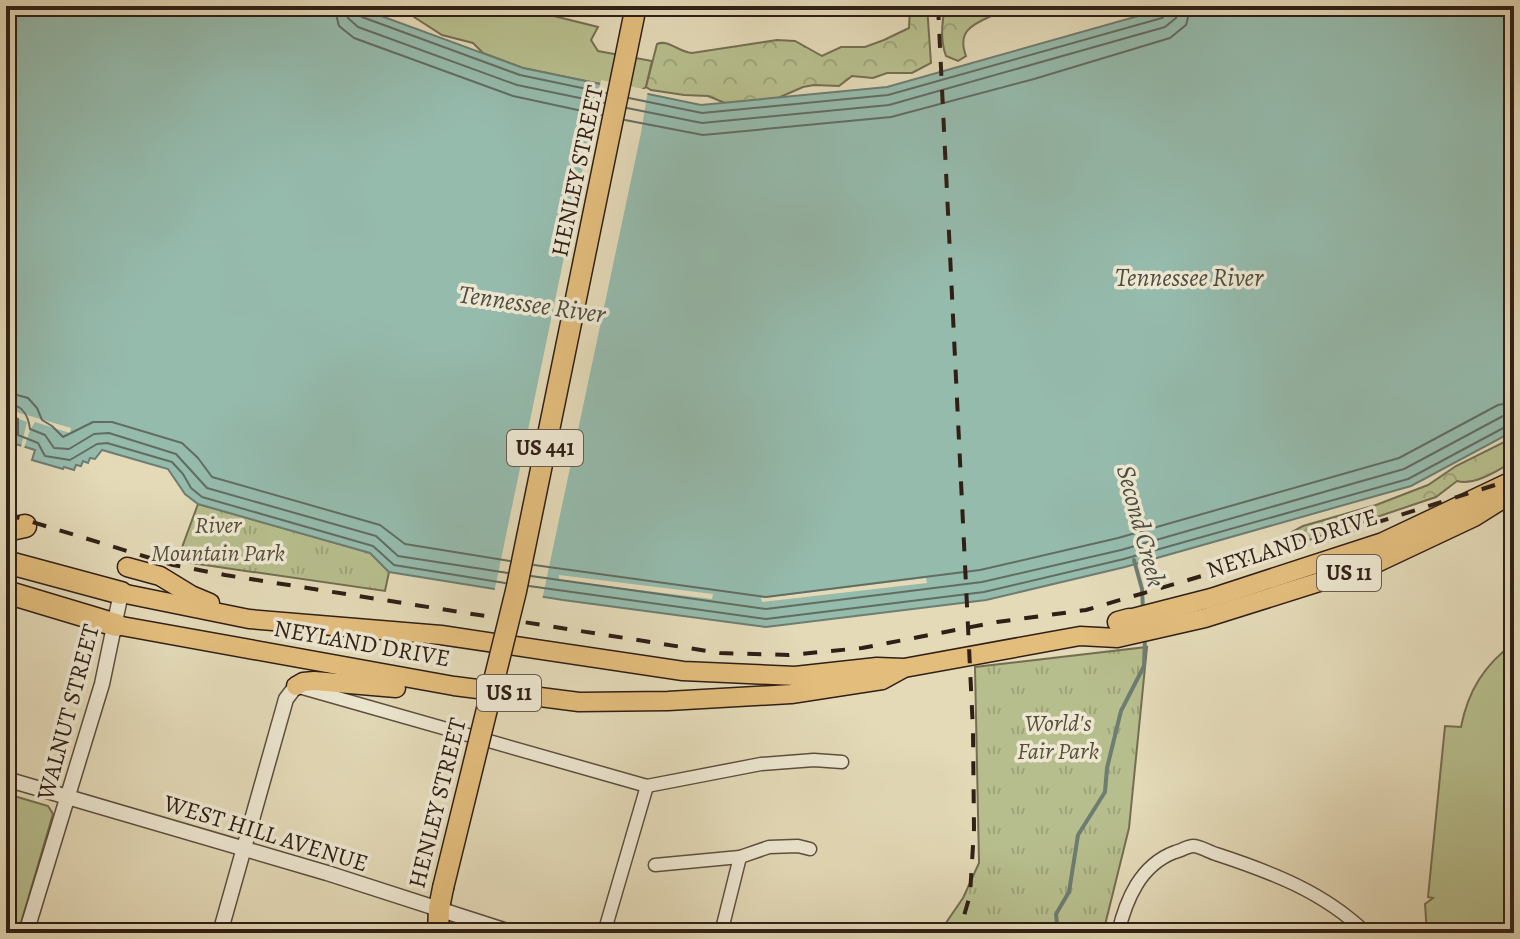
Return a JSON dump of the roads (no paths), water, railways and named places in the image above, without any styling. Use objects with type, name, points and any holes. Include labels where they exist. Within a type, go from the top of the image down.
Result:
[{"type":"highway","name":"HENLEY STREET","points":[[438,933],[443,888],[516,591],[636,6]]},
{"type":"highway","name":"NEYLAND DRIVE","points":[[6,562],[121,593]]},
{"type":"highway","name":"NEYLAND DRIVE","points":[[6,592],[116,625]]},
{"type":"highway","name":"HENLEY STREET","points":[[423,933],[439,908]]},
{"type":"main road","name":"NEYLAND DRIVE","points":[[1170,618],[1383,542],[1514,480]]},
{"type":"main road","name":"NEYLAND DRIVE","points":[[121,593],[249,619],[441,635],[696,672],[795,676],[877,667],[904,668],[1126,625],[1216,615],[1370,566],[1474,517],[1514,492]]},
{"type":"main road","points":[[127,567],[160,576],[191,595],[206,602],[228,606],[249,619]]},
{"type":"main road","name":"NEYLAND DRIVE","points":[[116,625],[392,675],[558,700],[668,701],[791,694],[882,680],[904,668]]},
{"type":"main road","points":[[296,686],[314,681],[380,685],[513,704],[558,700]]},
{"type":"street","name":"WALNUT STREET","points":[[26,933],[104,678],[121,593]]},
{"type":"street","points":[[220,933],[286,699],[296,686],[647,786],[761,764],[814,760],[842,762]]},
{"type":"street","name":"WEST HILL AVENUE","points":[[6,779],[439,908],[513,933]]},
{"type":"street","points":[[604,933],[647,786]]},
{"type":"street","points":[[655,865],[740,857],[769,847],[798,846],[810,849]]},
{"type":"street","points":[[1118,933],[1129,894],[1147,871],[1166,855],[1193,846],[1260,868],[1301,887],[1327,901],[1366,933]]},
{"type":"street","points":[[721,933],[740,857]]},
{"type":"water","name":"Tennessee River","points":[[6,6],[354,6],[523,68],[701,105],[887,87],[1183,6],[1514,6],[1514,431],[1411,486],[1125,567],[986,600],[766,627],[563,600],[389,572],[370,553],[198,504],[185,494],[168,469],[102,450],[95,459],[90,458],[88,463],[83,461],[74,470],[63,469],[32,460],[35,450],[6,441],[12,423],[6,421]]},
{"type":"waterway","name":"Second Creek","points":[[1134,560],[1142,589],[1143,610]]},
{"type":"waterway","name":"Second Creek","points":[[1058,933],[1056,914],[1069,892],[1078,835],[1105,792],[1107,768],[1121,711],[1144,666],[1145,638]]},
{"type":"railway","points":[[938,6],[973,730],[974,829],[970,895],[959,933]]},
{"type":"railway","points":[[6,514],[173,565],[225,575],[720,653],[789,655],[862,648],[997,622],[1086,610],[1514,479]]},
{"type":"park label","name":"River Mountain Park","points":[[218,539]]},
{"type":"park label","name":"World's Fair Park","points":[[1058,737]]}]
